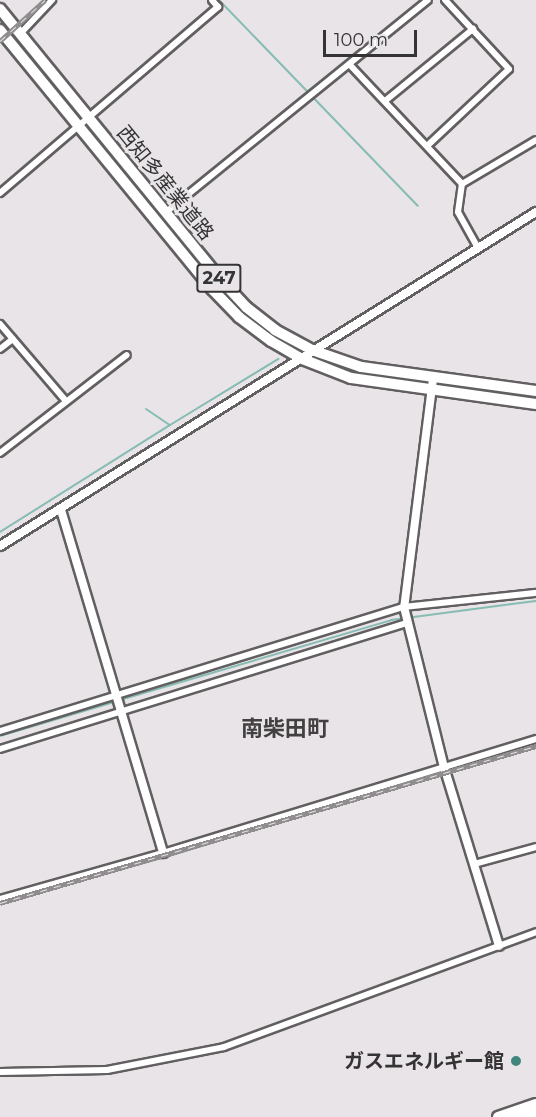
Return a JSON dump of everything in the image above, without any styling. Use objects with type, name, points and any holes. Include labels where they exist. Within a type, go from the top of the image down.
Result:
[{"type":"highway","points":[[516,1117],[536,1111]]},
{"type":"main road","name":"西知多産業道路","points":[[0,9],[246,307],[312,350],[361,367],[433,379],[536,391]]},
{"type":"main road","name":"西知多産業道路","points":[[0,30],[156,221],[239,317],[300,358],[351,378],[431,392],[536,404]]},
{"type":"main road","points":[[498,1117],[536,1104]]},
{"type":"street","points":[[20,34],[52,0]]},
{"type":"street","points":[[0,193],[90,119],[218,6],[212,0]]},
{"type":"street","points":[[156,221],[428,0]]},
{"type":"street","points":[[427,146],[509,69],[445,0]]},
{"type":"street","points":[[385,101],[473,29]]},
{"type":"street","points":[[350,65],[462,184]]},
{"type":"street","points":[[462,184],[536,140]]},
{"type":"street","points":[[462,184],[458,212],[478,248]]},
{"type":"street","points":[[0,546],[536,212]]},
{"type":"street","points":[[0,324],[66,401]]},
{"type":"street","points":[[0,349],[13,339]]},
{"type":"street","points":[[0,453],[127,355]]},
{"type":"street","points":[[433,379],[404,607],[444,767],[499,946]]},
{"type":"street","points":[[60,510],[162,853]]},
{"type":"street","points":[[0,731],[404,607],[536,593]]},
{"type":"street","points":[[0,749],[408,624]]},
{"type":"street","points":[[0,899],[162,853],[536,739]]},
{"type":"street","points":[[474,864],[536,847]]},
{"type":"street","points":[[0,1072],[106,1070],[224,1047],[536,932]]},
{"type":"waterway","points":[[219,0],[418,206]]},
{"type":"waterway","points":[[146,409],[170,425],[278,359]]},
{"type":"waterway","points":[[0,532],[170,425]]},
{"type":"waterway","points":[[120,700],[391,620],[536,601]]},
{"type":"waterway","points":[[0,736],[114,702]]},
{"type":"railway","points":[[0,41],[45,0]]},
{"type":"railway","points":[[0,903],[536,746]]},
{"type":"place","name":"ガスエネルギー館","points":[[516,1061]]},
{"type":"district","name":"南柴田町","points":[[285,729]]}]
